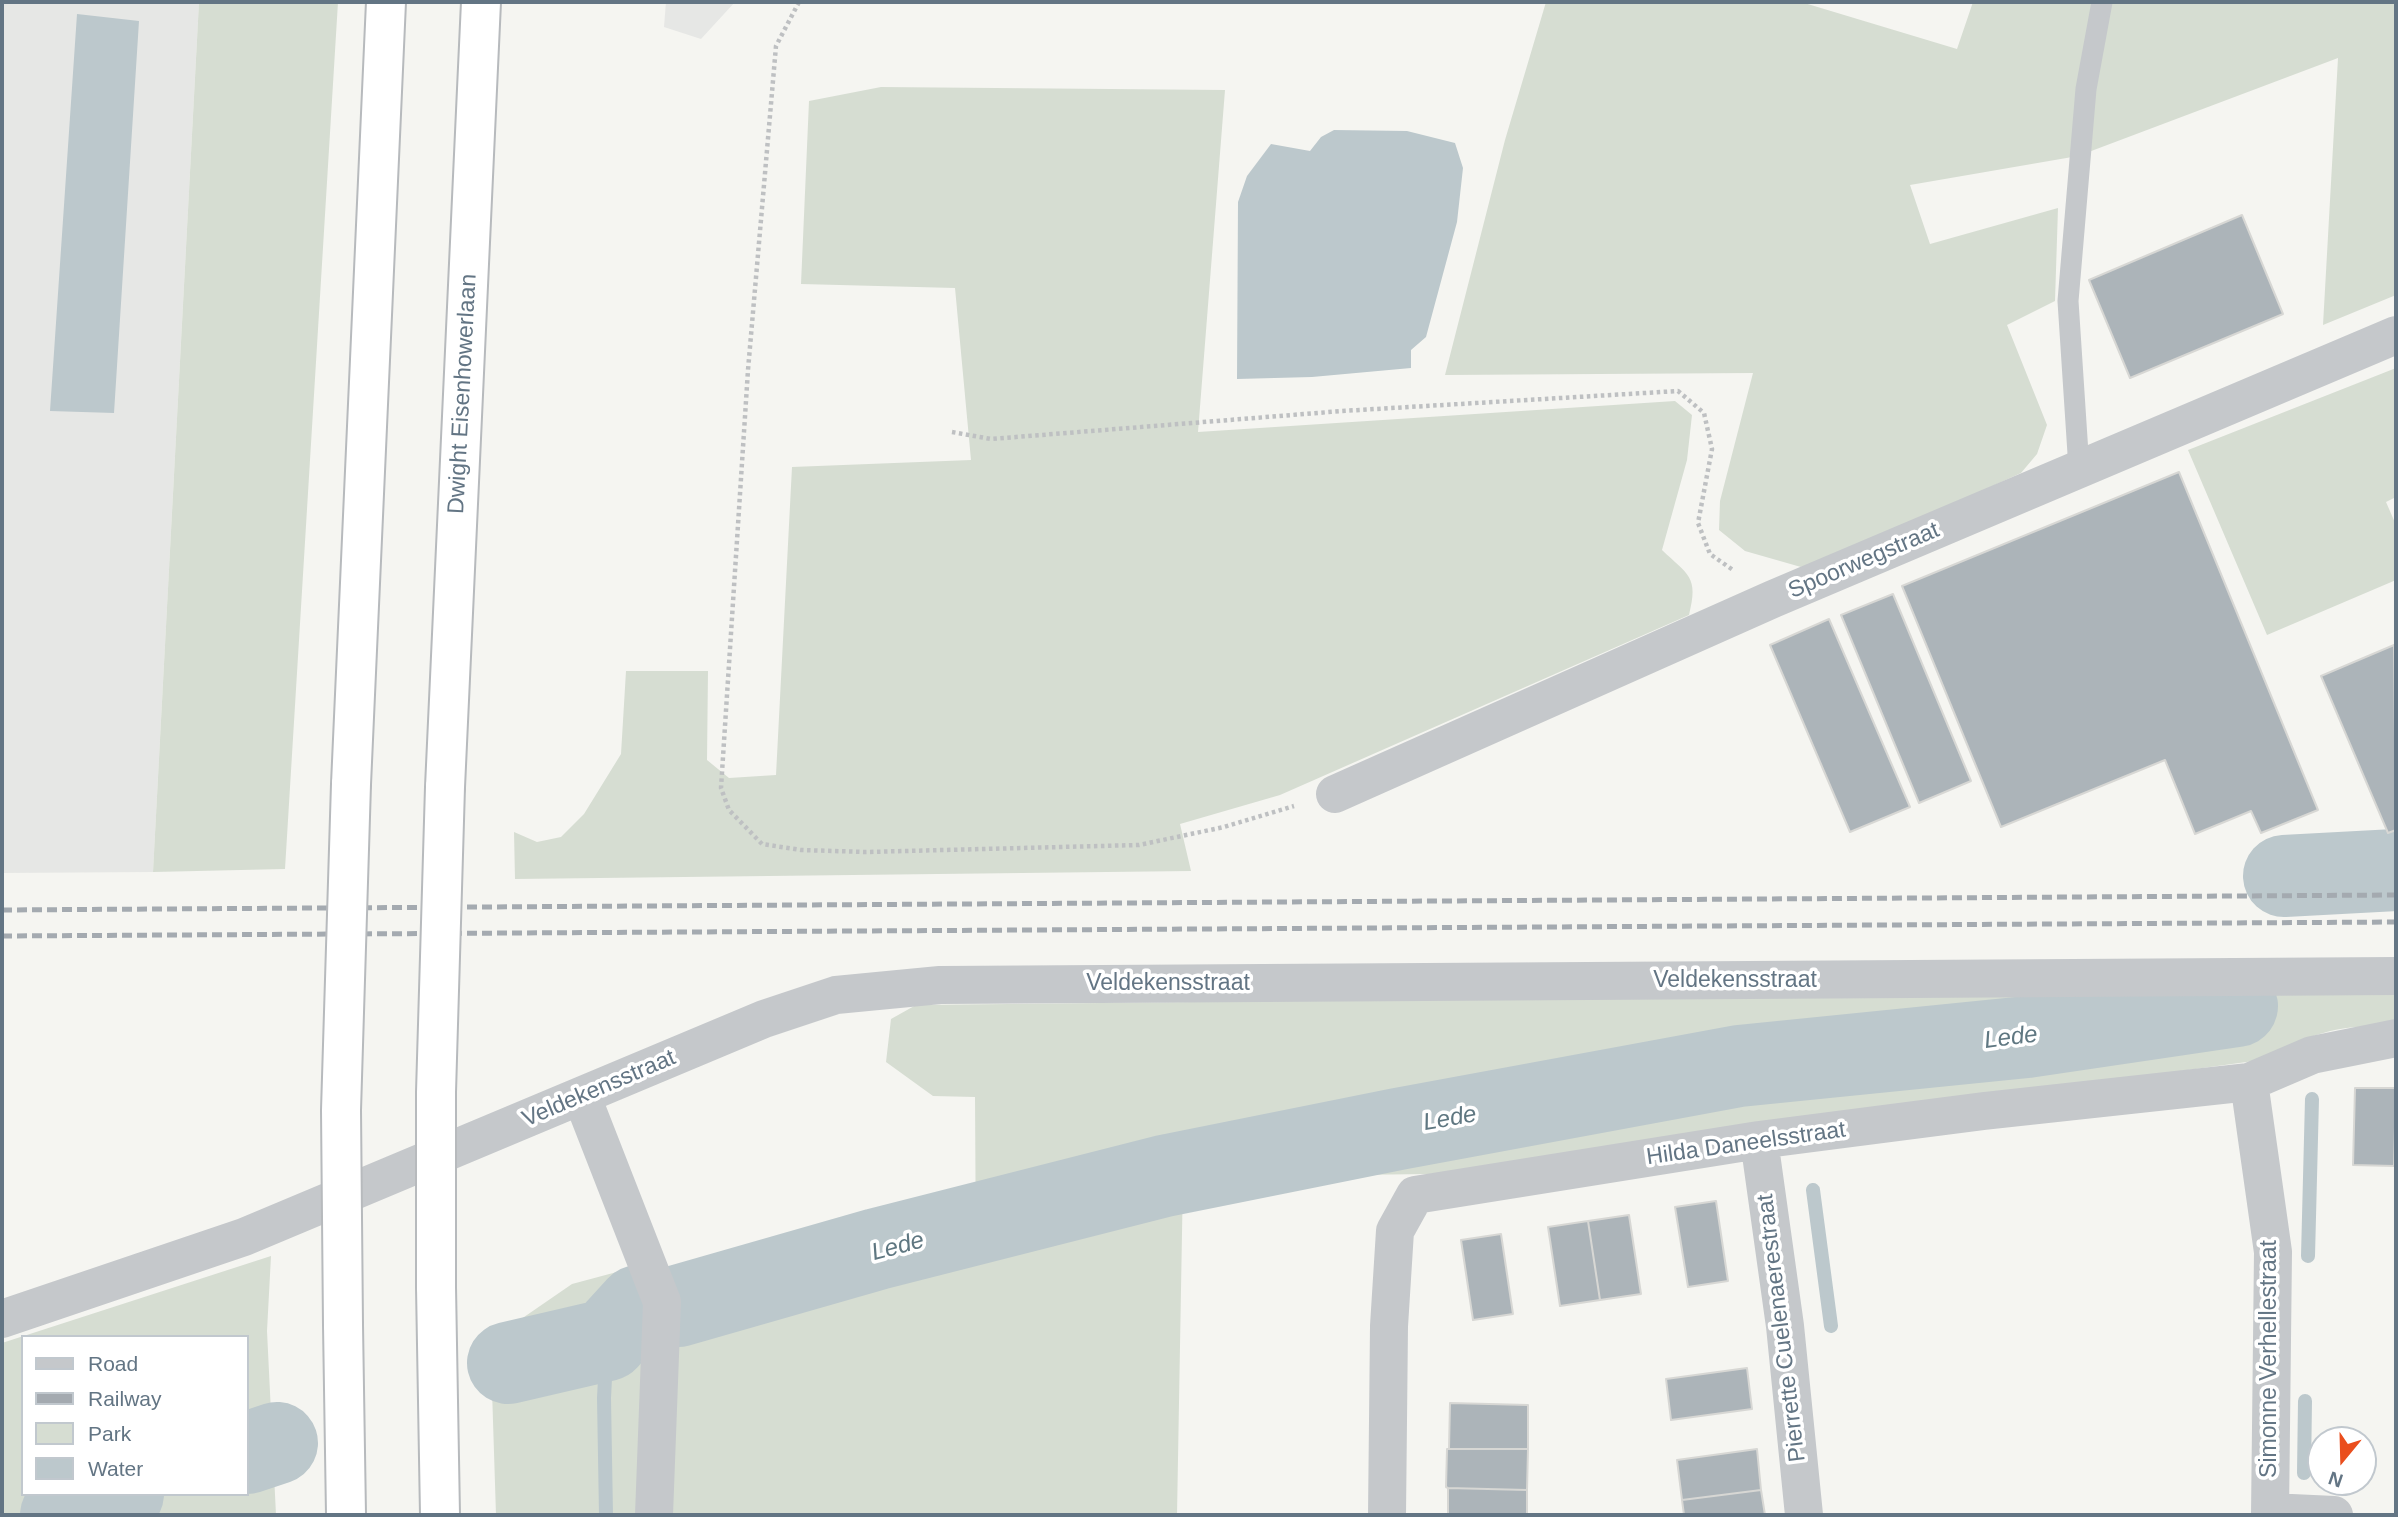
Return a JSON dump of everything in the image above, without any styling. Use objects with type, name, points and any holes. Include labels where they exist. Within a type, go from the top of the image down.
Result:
[{"type":"highway","points":[[346,1515],[341,1110],[351,784],[386,2]]},
{"type":"highway","name":"Dwight Eisenhowerlaan","points":[[440,1515],[436,1092],[445,787],[481,2]]},
{"type":"street","name":"Spoorwegstraat","points":[[1335,794],[1773,599],[2396,335]]},
{"type":"street","name":"Veldekensstraat","points":[[2,1319],[244,1237],[764,1019],[836,995],[940,985],[2396,976]]},
{"type":"street","name":"Hilda Daneelsstraat","points":[[1387,1515],[1389,1326],[1395,1231],[1415,1195],[1759,1140],[1984,1111],[2249,1082],[2312,1055],[2396,1038]]},
{"type":"street","name":"Simonne Verhellestraat","points":[[2249,1082],[2273,1252],[2270,1514],[2334,1515]]},
{"type":"street","points":[[582,1097],[662,1302],[654,1515]]},
{"type":"street","name":"Pierrette Cuelenaerestraat","points":[[1759,1140],[1785,1326],[1804,1515]]},
{"type":"lane","points":[[2080,469],[2068,301],[2086,89],[2102,2]]},
{"type":"path","points":[[799,2],[776,46],[748,370],[721,788],[729,810],[762,844],[801,850],[893,851],[1139,845],[1224,827],[1335,794]]},
{"type":"path","points":[[952,432],[990,439],[1342,411],[1678,391],[1704,413],[1712,449],[1698,523],[1710,554],[1773,599]]},
{"type":"shaded area","points":[[2,2],[199,2],[153,872],[2,873]]},
{"type":"shaded area","points":[[666,2],[735,2],[701,39],[664,27]]},
{"type":"green space","points":[[199,2],[338,2],[285,869],[153,872]]},
{"type":"green space","points":[[1546,2],[1801,2],[1957,49],[1973,2],[2396,2],[2396,295],[2323,325],[2338,58],[2078,156],[1910,185],[1930,244],[2058,208],[2055,301],[2007,325],[2047,425],[2037,454],[2021,473],[1842,555],[1801,567],[1745,551],[1719,530],[1720,501],[1753,373],[1445,375],[1505,140]]},
{"type":"green space","points":[[881,87],[1225,90],[1198,432],[1675,401],[1692,415],[1687,460],[1662,550],[1685,571],[1692,584],[1689,615],[1280,795],[1180,824],[1191,871],[515,879],[514,832],[537,842],[561,837],[584,814],[621,754],[626,671],[708,671],[707,760],[729,778],[776,775],[792,467],[971,460],[955,288],[801,284],[809,101]]},
{"type":"green space","points":[[2396,368],[2396,497],[2386,502],[2396,525],[2396,580],[2267,635],[2188,450]]},
{"type":"green space","points":[[2396,989],[2396,1026],[2356,1027],[2326,1032],[2261,1060],[1430,1174],[1183,1177],[1177,1515],[496,1515],[492,1390],[495,1337],[572,1284],[628,1269],[976,1264],[975,1097],[933,1096],[886,1062],[891,1019],[916,1005]]},
{"type":"green space","points":[[271,1256],[267,1331],[276,1515],[2,1515],[2,1343],[21,1337],[21,1496],[248,1496],[248,1335],[27,1335]]},
{"type":"water","points":[[77,14],[139,21],[114,413],[50,411]]},
{"type":"water","points":[[1334,130],[1407,131],[1455,143],[1463,168],[1457,222],[1426,337],[1411,350],[1411,368],[1312,377],[1237,379],[1238,202],[1247,176],[1271,144],[1310,151],[1321,137]]},
{"type":"building","points":[[2242,215],[2283,314],[2130,378],[2089,280]]},
{"type":"building","points":[[2179,472],[2318,810],[2261,833],[2251,811],[2195,834],[2165,760],[2001,827],[1902,586]]},
{"type":"building","points":[[1893,594],[1971,781],[1919,803],[1841,615]]},
{"type":"building","points":[[1829,619],[1910,807],[1850,832],[1770,645]]},
{"type":"building","points":[[2394,645],[2396,830],[2388,833],[2321,676]]},
{"type":"building","points":[[2355,1088],[2396,1088],[2394,1166],[2353,1165]]},
{"type":"building","points":[[1716,1201],[1728,1281],[1688,1287],[1675,1207]]},
{"type":"building","points":[[1629,1215],[1641,1294],[1600,1300],[1588,1221]]},
{"type":"building","points":[[1588,1221],[1600,1300],[1560,1306],[1548,1227]]},
{"type":"building","points":[[1501,1234],[1513,1314],[1473,1320],[1461,1240]]},
{"type":"building","points":[[1747,1368],[1752,1409],[1671,1420],[1666,1379]]},
{"type":"building","points":[[1450,1403],[1528,1405],[1528,1449],[1449,1449]]},
{"type":"building","points":[[1447,1449],[1528,1449],[1527,1490],[1446,1487]]},
{"type":"building","points":[[1757,1449],[1761,1490],[1682,1500],[1677,1460]]},
{"type":"building","points":[[1448,1488],[1527,1490],[1527,1515],[1448,1515]]},
{"type":"building","points":[[1761,1490],[1765,1515],[1684,1515],[1682,1500]]},
{"type":"waterway","name":"Lede","points":[[2284,876],[2396,870]]},
{"type":"waterway","name":"Lede","points":[[678,1306],[877,1249],[1164,1176],[1398,1129],[1739,1066],[2027,1037],[2237,1006]]},
{"type":"waterway","points":[[2308,1256],[2312,1099]]},
{"type":"waterway","points":[[1813,1190],[1831,1326]]},
{"type":"waterway","name":"Lede","points":[[508,1363],[607,1340],[638,1306]]},
{"type":"waterway","points":[[606,1515],[604,1398],[607,1340]]},
{"type":"waterway","points":[[2304,1473],[2305,1401]]},
{"type":"waterway","name":"Lede","points":[[248,1453],[277,1443]]},
{"type":"waterway","name":"Lede","points":[[61,1515],[117,1496]]},
{"type":"railway","points":[[2,910],[2396,895]]},
{"type":"railway","points":[[2,936],[2396,922]]}]
